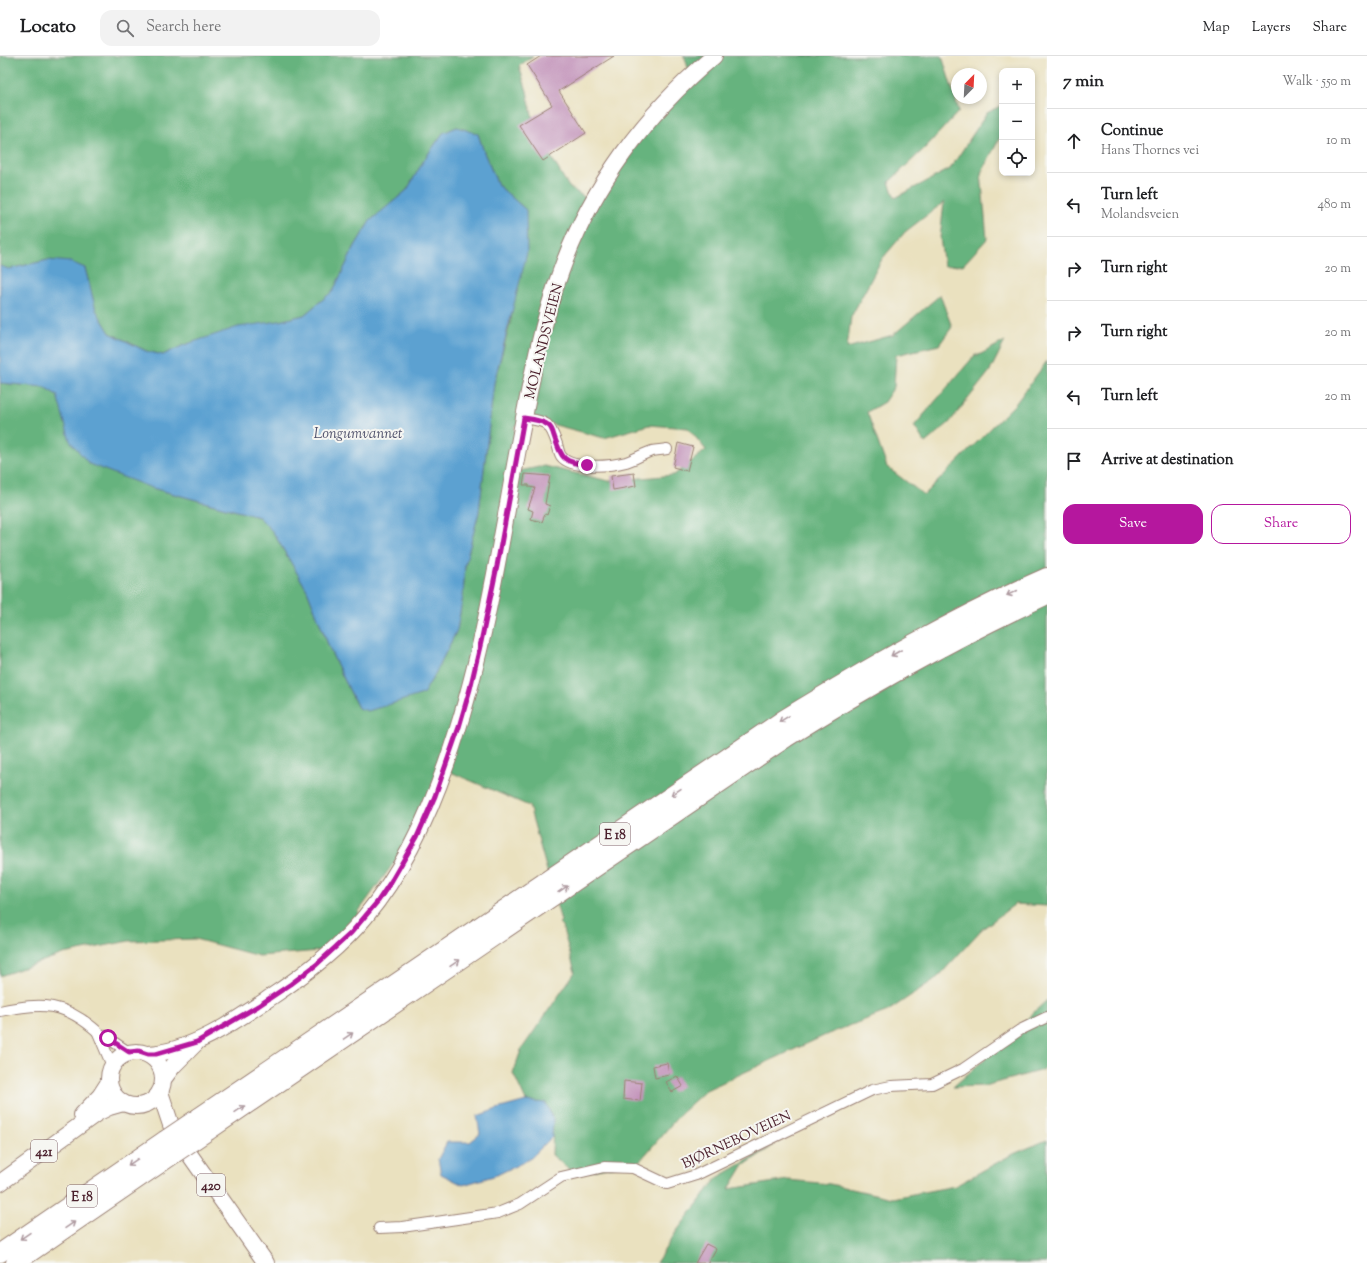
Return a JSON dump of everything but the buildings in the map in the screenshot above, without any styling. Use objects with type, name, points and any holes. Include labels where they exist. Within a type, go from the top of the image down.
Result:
[{"type":"highway","name":"E 18","points":[[204,1124],[709,769],[784,719],[846,681],[913,643],[1047,577]]},
{"type":"highway","name":"E 18","points":[[0,1253],[171,1142],[204,1124],[786,738],[872,686],[931,653],[1047,596]]},
{"type":"highway","name":"E 18","points":[[15,1263],[171,1142]]},
{"type":"main road","name":"MOLANDSVEIEN","points":[[148,1054],[156,1054],[197,1042],[258,1006],[316,965],[360,923],[378,901],[417,837],[435,796],[459,727],[470,689],[495,573],[537,353],[551,300],[561,270],[583,220],[618,161],[651,117],[680,86],[714,56]]},
{"type":"main road","name":"MOLANDSVEIEN","points":[[162,1085],[173,1066],[197,1042]]},
{"type":"main road","points":[[112,1066],[121,1056],[129,1052],[139,1051],[148,1054],[159,1064],[162,1085],[152,1101],[140,1106]]},
{"type":"main road","name":"421","points":[[0,1174],[83,1114],[100,1096],[109,1082],[109,1074],[112,1066]]},
{"type":"main road","points":[[109,1082],[115,1096],[123,1103]]},
{"type":"main road","name":"420","points":[[162,1085],[171,1142]]},
{"type":"main road","name":"421","points":[[0,1183],[97,1113],[109,1107],[123,1103],[140,1106]]},
{"type":"main road","name":"420","points":[[140,1106],[171,1142],[266,1263]]},
{"type":"street","points":[[524,418],[549,425],[561,455],[567,461],[575,464],[612,465],[627,462],[652,452],[668,449]]},
{"type":"street","points":[[0,1011],[35,1005],[53,1007],[74,1014],[88,1023],[98,1033],[129,1052]]},
{"type":"street","name":"BJØRNEBOVEIEN","points":[[379,1228],[402,1227],[498,1212],[520,1204],[561,1177],[604,1167],[633,1168],[667,1184],[696,1175],[872,1090],[891,1086],[932,1084],[963,1069],[1020,1030],[1047,1017]]},
{"type":"street","points":[[98,1033],[112,1066]]},
{"type":"green space","points":[[0,56],[533,56],[519,66],[527,91],[535,130],[569,187],[589,200],[691,78],[683,56],[942,56],[951,85],[951,104],[957,104],[959,111],[926,147],[889,182],[895,198],[950,169],[987,113],[999,107],[999,140],[981,173],[987,239],[963,265],[944,266],[940,238],[944,202],[905,232],[882,259],[851,317],[847,348],[893,335],[940,295],[952,327],[939,345],[896,355],[894,387],[884,402],[867,412],[887,467],[924,495],[1016,403],[1047,361],[1047,906],[1015,904],[981,930],[938,977],[888,1011],[828,1034],[706,1090],[681,1113],[639,1162],[575,1174],[552,1155],[553,1119],[546,1103],[526,1101],[513,1073],[521,1050],[575,972],[562,926],[559,923],[561,921],[529,806],[446,770],[401,853],[359,911],[358,923],[319,951],[259,956],[195,939],[129,941],[63,954],[0,976],[0,383],[44,387],[57,395],[63,414],[152,488],[259,517],[273,532],[307,590],[331,652],[358,708],[423,694],[435,674],[457,630],[463,596],[465,565],[479,512],[494,383],[511,320],[526,210],[498,185],[478,134],[457,127],[443,133],[424,160],[407,190],[370,221],[355,246],[333,291],[304,315],[184,345],[163,355],[146,351],[110,333],[96,310],[85,268],[48,260],[9,269],[0,266]],"holes":[[[540,421],[604,438],[649,425],[688,428],[706,450],[674,475],[609,481],[544,466],[519,471],[519,458],[514,426]]]},
{"type":"green space","points":[[1005,341],[990,371],[949,423],[925,443],[914,426],[975,355],[979,355]]},
{"type":"green space","points":[[1047,1000],[1047,1065],[1043,1070],[984,1086],[953,1087],[979,1064]]},
{"type":"green space","points":[[1047,1140],[1047,1263],[656,1263],[676,1232],[717,1178],[774,1145],[743,1166],[729,1189],[788,1180],[830,1184],[892,1198],[955,1186],[1011,1155]]},
{"type":"water","name":"Longumvannet","points":[[457,127],[478,134],[498,185],[526,210],[527,253],[494,383],[479,512],[465,565],[463,596],[457,630],[435,674],[423,694],[368,711],[358,708],[331,652],[307,590],[273,532],[259,517],[152,488],[89,464],[70,441],[57,395],[44,387],[0,383],[0,266],[9,269],[48,260],[71,262],[85,268],[96,310],[110,333],[146,351],[163,355],[184,345],[238,327],[279,321],[304,315],[333,291],[355,246],[370,221],[407,190],[424,160],[443,133]]},
{"type":"water","points":[[526,1101],[546,1103],[553,1119],[552,1137],[530,1159],[497,1175],[463,1185],[441,1174],[438,1159],[447,1142],[470,1142],[480,1134],[477,1116]]},
{"type":"route","points":[[108,1038],[129,1052],[139,1051],[148,1054],[156,1054],[197,1042],[258,1006],[291,984],[334,950],[364,918],[392,880],[417,837],[435,796],[459,727],[476,664],[497,566],[524,418],[549,425],[561,455],[567,461],[575,464],[587,465]]}]
